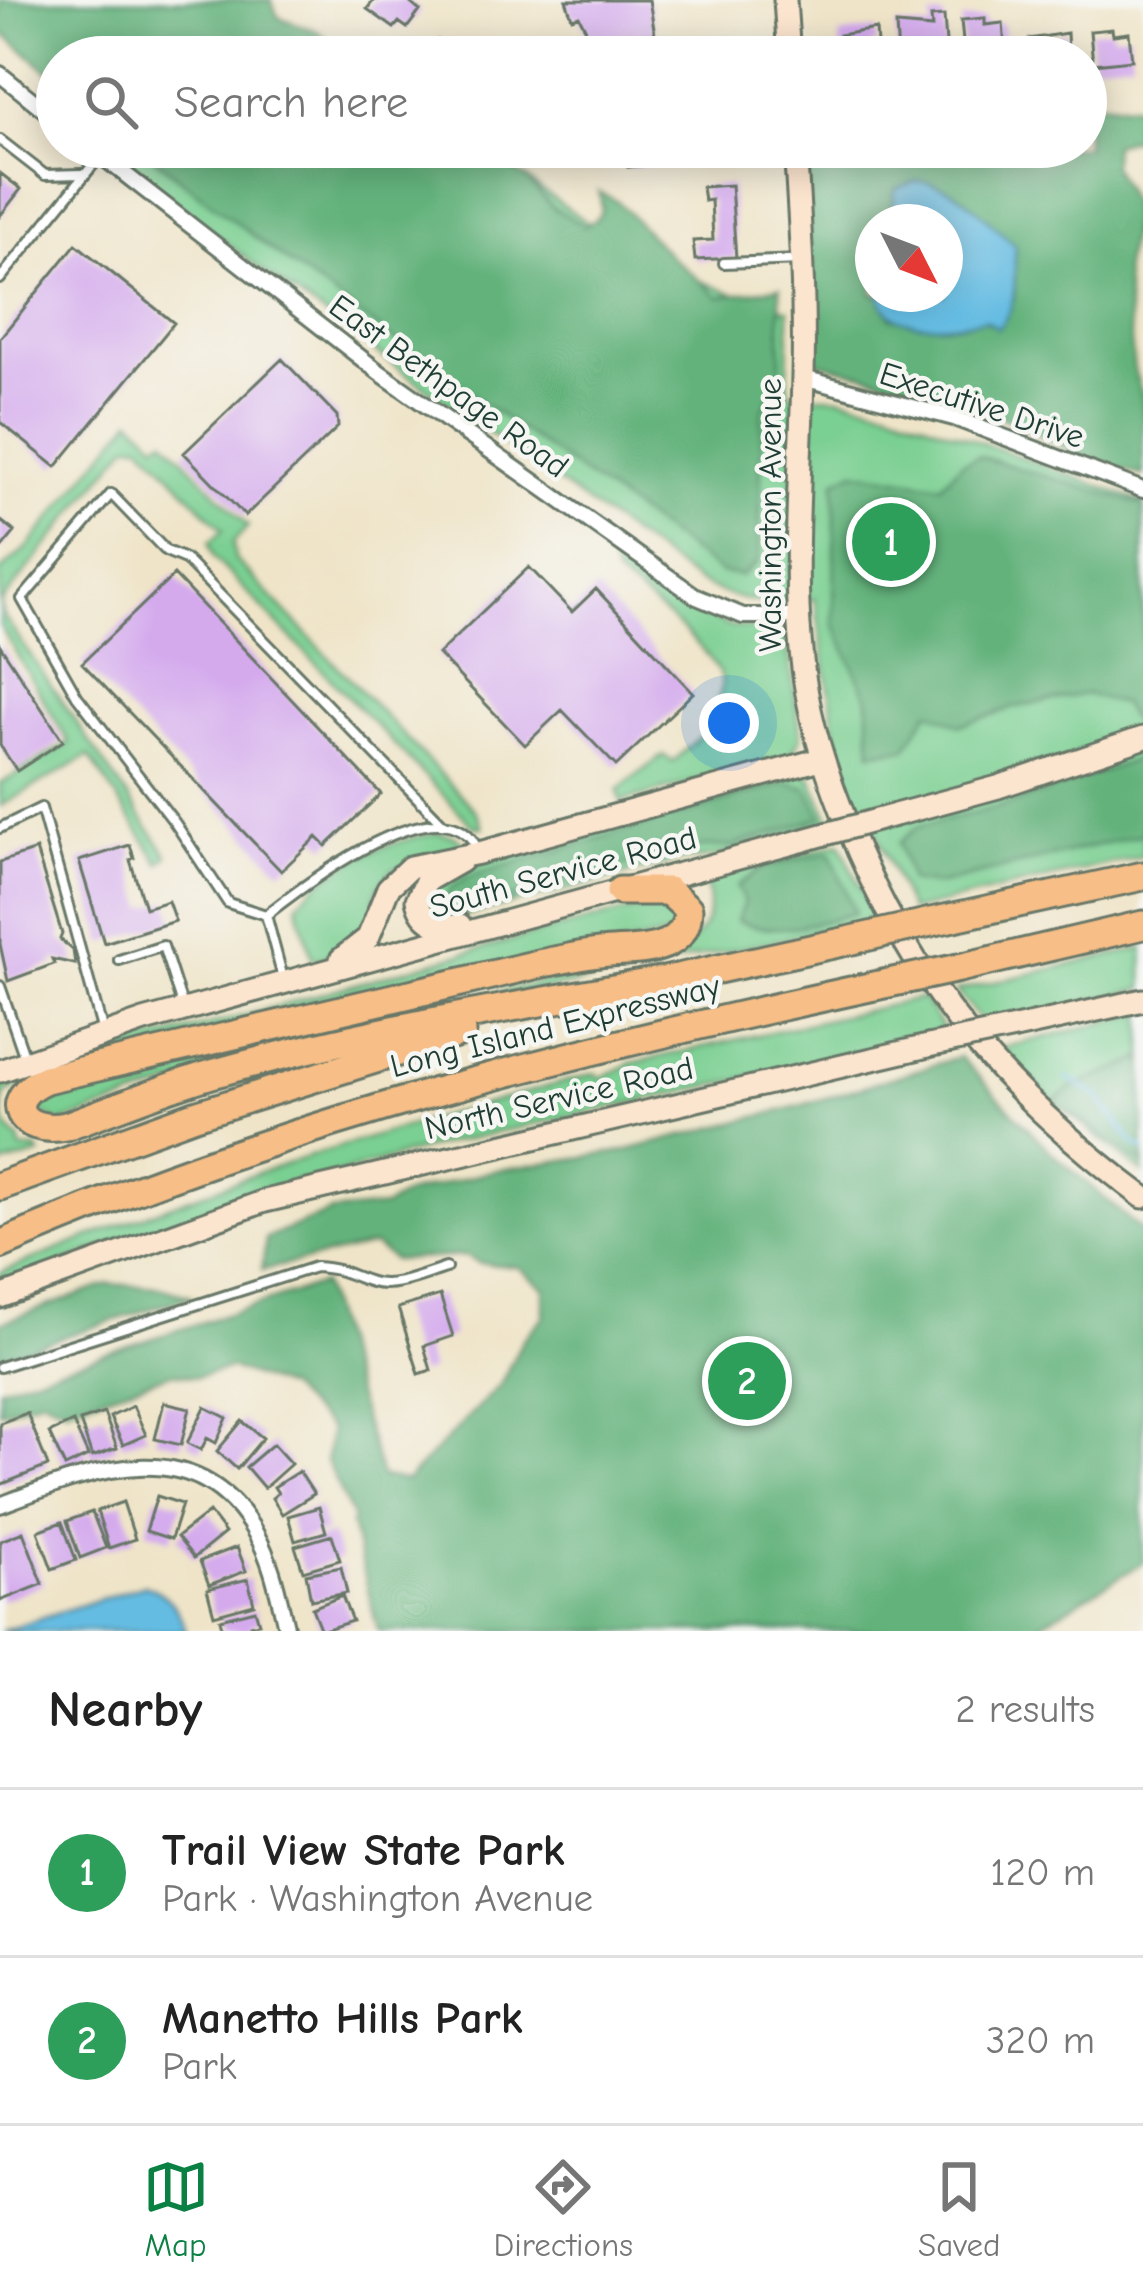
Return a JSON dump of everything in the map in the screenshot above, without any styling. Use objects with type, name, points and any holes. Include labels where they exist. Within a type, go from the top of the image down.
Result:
[{"type":"highway","name":"Long Island Expressway","points":[[0,1185],[342,1066],[489,1024],[660,981],[1143,876]]},
{"type":"highway","points":[[620,891],[668,891],[688,909],[688,925],[677,939],[651,950],[542,963],[46,1079],[25,1088],[18,1099],[20,1115],[29,1125],[44,1130],[66,1126],[208,1075],[334,1043],[456,1016],[660,981]]},
{"type":"highway","name":"Long Island Expressway","points":[[0,1245],[358,1114],[646,1036],[1143,926]]},
{"type":"main road","points":[[785,0],[788,36]]},
{"type":"main road","name":"Washington Avenue","points":[[795,168],[802,260],[800,616],[806,692],[821,758],[865,870],[922,976],[1030,1103],[1143,1197]]},
{"type":"main road","name":"South Service Road","points":[[0,1071],[104,1033],[998,787],[1143,738]]},
{"type":"main road","points":[[314,974],[363,945],[399,874],[429,861],[478,853],[821,758]]},
{"type":"main road","points":[[478,853],[426,881],[419,890],[418,908],[430,921],[447,928],[560,907]]},
{"type":"main road","name":"North Service Road","points":[[0,1297],[265,1201],[1143,1000]]},
{"type":"street","points":[[0,74],[36,103]]},
{"type":"street","name":"East Bethpage Road","points":[[117,168],[379,372],[697,596],[743,616],[800,616]]},
{"type":"street","name":"Executive Drive","points":[[803,378],[954,418],[1143,490]]},
{"type":"street","points":[[0,1505],[75,1477],[121,1467],[164,1466],[200,1478],[230,1498],[256,1534],[287,1631]]},
{"type":"lane","points":[[0,140],[45,175],[84,174]]},
{"type":"lane","points":[[0,279],[87,168]]},
{"type":"lane","points":[[724,263],[802,260]]},
{"type":"lane","points":[[266,915],[228,903],[175,823],[77,696],[22,599],[112,494],[166,551],[185,559],[441,822],[463,829],[478,853]]},
{"type":"lane","points":[[0,828],[41,808],[104,1033]]},
{"type":"lane","points":[[266,915],[342,857],[441,822]]},
{"type":"lane","points":[[266,915],[284,982]]},
{"type":"lane","points":[[119,960],[163,946],[183,1010]]},
{"type":"lane","points":[[0,986],[26,1061]]},
{"type":"lane","points":[[0,1366],[315,1268],[344,1269],[373,1283],[391,1284],[446,1268]]},
{"type":"green space","points":[[0,0],[271,0],[278,17],[323,36],[36,36],[36,61],[0,31]]},
{"type":"green space","points":[[1107,103],[1143,106],[1143,136],[1113,144],[1112,166],[1131,203],[1124,268],[1134,369],[1143,398],[1143,476],[1088,459],[965,400],[814,361],[806,168],[1107,168]]},
{"type":"green space","points":[[132,168],[511,168],[632,254],[767,307],[789,309],[788,394],[840,397],[890,409],[1143,502],[1143,856],[910,911],[867,811],[860,813],[840,759],[815,599],[754,601],[696,581],[257,267]]},
{"type":"green space","points":[[167,168],[509,168],[553,207],[584,226],[600,213],[599,192],[617,201],[719,297],[780,287],[781,375],[762,412],[759,561],[741,576],[721,573],[355,312]]},
{"type":"green space","points":[[132,419],[157,443],[164,438],[248,526],[233,543],[235,559],[476,811],[483,827],[474,827],[214,558],[209,543],[223,530],[142,444],[129,444],[1,603],[2,614],[168,856],[160,863],[89,756],[0,806],[0,784],[69,743],[0,626],[0,572],[30,545]]},
{"type":"green space","points":[[978,456],[1143,505],[1143,724],[1136,727],[1122,704],[1085,694],[1016,707],[960,725],[929,711],[906,748],[871,752],[868,699],[834,624],[835,481],[855,471],[941,485],[962,463]]},
{"type":"green space","points":[[617,556],[711,618],[781,634],[787,641],[801,737],[790,756],[621,802],[618,790],[663,755],[673,762],[717,720],[711,712],[722,685],[709,657],[695,642],[615,574],[612,564]]},
{"type":"green space","points":[[1143,757],[1143,834],[936,885],[910,881],[899,843],[917,827],[1018,802]]},
{"type":"green space","points":[[809,774],[831,821],[714,857],[678,861],[453,919],[431,907],[432,891],[453,876],[515,851],[700,805]]},
{"type":"green space","points":[[787,783],[807,788],[823,817],[733,846],[684,848],[450,917],[444,902],[450,889],[467,877]]},
{"type":"green space","points":[[439,833],[455,836],[466,846],[392,870],[378,887],[371,921],[341,953],[313,960],[297,904],[310,890],[362,856]]},
{"type":"green space","points":[[840,843],[875,919],[300,1043],[60,1123],[33,1108],[50,1090],[677,951],[706,921],[709,902],[704,879]]},
{"type":"green space","points":[[830,852],[855,913],[781,928],[737,921],[744,902],[737,886],[764,867]]},
{"type":"green space","points":[[648,907],[674,913],[673,934],[30,1077],[4,1095],[3,1116],[20,1141],[20,1149],[37,1149],[40,1154],[0,1166],[0,1084],[83,1056]]},
{"type":"green space","points":[[1143,948],[1143,989],[985,1026],[956,991]]},
{"type":"green space","points":[[923,998],[946,1034],[431,1147],[148,1230],[0,1287],[0,1273],[194,1197],[342,1146],[596,1073],[600,1078],[632,1063]]},
{"type":"green space","points":[[1143,1013],[1143,1173],[1053,1101],[1002,1048]]},
{"type":"green space","points":[[960,1057],[1050,1151],[1143,1232],[1143,1563],[1029,1631],[378,1631],[353,1519],[326,1461],[330,1429],[286,1388],[231,1368],[197,1377],[172,1373],[66,1408],[42,1398],[0,1412],[0,1387],[322,1284],[381,1477],[406,1481],[500,1385],[523,1339],[544,1316],[544,1288],[518,1267],[479,1263],[465,1256],[393,1260],[374,1245],[262,1270],[266,1238],[331,1212],[384,1207],[406,1194],[492,1171],[624,1151],[803,1105]]},
{"type":"green space","points":[[1143,1058],[1143,1165],[1053,1101],[1073,1087]]},
{"type":"green space","points":[[109,1284],[160,1287],[191,1296],[0,1357],[0,1323]]},
{"type":"water","points":[[916,181],[946,188],[1015,245],[1013,300],[998,328],[985,320],[924,325],[889,312],[963,312],[963,204],[893,204],[895,189]]},
{"type":"water","points":[[144,1585],[171,1602],[186,1631],[0,1631]]},
{"type":"building","points":[[374,0],[407,0],[420,11],[407,28],[399,22],[394,28],[367,9]]},
{"type":"building","points":[[566,0],[649,0],[655,36],[589,36],[579,16],[572,18]]},
{"type":"building","points":[[944,16],[945,36],[897,36],[896,25],[932,28],[931,17]]},
{"type":"building","points":[[985,18],[985,25],[1003,23],[1004,36],[962,36],[961,20]]},
{"type":"building","points":[[876,29],[876,36],[839,35]]},
{"type":"building","points":[[1090,31],[1129,33],[1132,60],[1107,63],[1107,36],[1090,36]]},
{"type":"building","points":[[0,173],[21,189],[0,216]]},
{"type":"building","points":[[731,185],[736,258],[695,260],[693,241],[713,240],[711,200],[704,201],[702,187]]},
{"type":"building","points":[[76,244],[174,323],[56,467],[0,422],[0,338]]},
{"type":"building","points":[[282,359],[337,416],[338,427],[245,516],[184,453]]},
{"type":"building","points":[[0,520],[15,532],[0,550]]},
{"type":"building","points":[[529,567],[572,612],[596,589],[693,693],[616,766],[562,710],[525,745],[438,654]]},
{"type":"building","points":[[174,575],[381,794],[326,846],[317,837],[281,871],[82,663]]},
{"type":"building","points":[[0,645],[63,741],[17,771],[0,745]]},
{"type":"building","points":[[130,845],[145,908],[168,901],[175,921],[104,943],[79,861]]},
{"type":"building","points":[[36,850],[60,939],[73,950],[75,964],[52,959],[54,964],[8,981],[0,944],[0,862]]},
{"type":"building","points":[[440,1295],[453,1336],[424,1346],[431,1370],[419,1374],[398,1308]]},
{"type":"building","points":[[164,1402],[190,1408],[181,1445],[155,1439]]},
{"type":"building","points":[[133,1406],[146,1435],[123,1445],[110,1417]]},
{"type":"building","points":[[205,1407],[227,1418],[216,1443],[207,1438],[201,1450],[187,1443]]},
{"type":"building","points":[[27,1413],[48,1466],[0,1485],[0,1423]]},
{"type":"building","points":[[104,1413],[117,1448],[92,1457],[80,1421]]},
{"type":"building","points":[[242,1421],[263,1438],[237,1469],[217,1451]]},
{"type":"building","points":[[73,1422],[88,1456],[65,1467],[49,1433]]},
{"type":"building","points":[[273,1444],[291,1464],[264,1488],[246,1467]]},
{"type":"building","points":[[299,1471],[314,1494],[282,1514],[272,1498],[278,1493],[274,1487]]},
{"type":"building","points":[[157,1496],[182,1504],[171,1539],[146,1531]]},
{"type":"building","points":[[123,1502],[135,1539],[109,1548],[97,1511]]},
{"type":"building","points":[[319,1507],[326,1532],[295,1541],[288,1516]]},
{"type":"building","points":[[92,1512],[106,1548],[80,1558],[67,1521]]},
{"type":"building","points":[[209,1512],[225,1533],[194,1558],[177,1537]]},
{"type":"building","points":[[62,1522],[76,1560],[52,1569],[38,1531]]},
{"type":"building","points":[[23,1532],[43,1584],[0,1601],[0,1541]]},
{"type":"building","points":[[332,1535],[340,1560],[303,1571],[295,1546]]},
{"type":"building","points":[[237,1547],[246,1571],[209,1585],[200,1561]]},
{"type":"building","points":[[341,1567],[347,1593],[311,1600],[306,1574]]},
{"type":"building","points":[[248,1579],[254,1604],[214,1615],[207,1589]]},
{"type":"building","points":[[342,1596],[352,1621],[321,1631],[312,1608]]},
{"type":"building","points":[[255,1610],[259,1623],[250,1625],[251,1631],[223,1631],[220,1619]]},
{"type":"waterway","points":[[1067,1078],[1099,1097],[1133,1143],[1143,1149]]},
{"type":"place","name":"Trail View State Park","points":[[891,542]]},
{"type":"place","name":"Manetto Hills Park","points":[[747,1381]]}]
